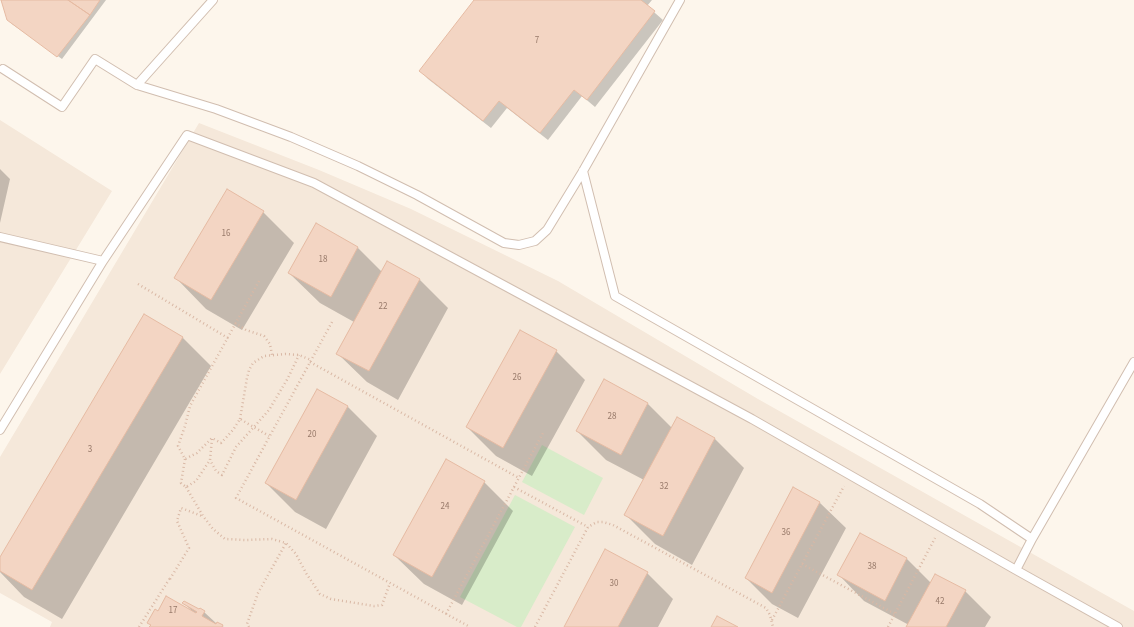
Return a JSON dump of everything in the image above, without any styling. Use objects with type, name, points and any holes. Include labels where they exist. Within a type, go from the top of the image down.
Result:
[{"type":"lane","points":[[137,85],[213,0]]},
{"type":"lane","points":[[3,69],[62,106],[95,59],[137,85],[216,109],[291,137],[338,157],[417,195],[504,243],[519,245],[535,241],[547,230],[583,171],[680,0]]},
{"type":"lane","points":[[0,430],[103,261],[187,135],[314,183],[746,416],[1118,627]]},
{"type":"lane","points":[[583,171],[615,296],[980,504],[1032,539]]},
{"type":"lane","points":[[0,237],[103,261]]},
{"type":"lane","points":[[1016,570],[1032,539],[1134,362]]},
{"type":"path","points":[[259,281],[190,406],[178,446],[184,459],[181,483],[186,487],[203,516],[213,529],[225,539],[272,539],[286,543],[296,554],[306,573],[320,594],[331,599],[374,606],[382,605],[390,583]]},
{"type":"path","points":[[138,284],[228,338]]},
{"type":"path","points":[[332,322],[236,498],[470,627]]},
{"type":"path","points":[[235,323],[246,330],[264,336],[270,344],[272,355]]},
{"type":"path","points":[[210,460],[216,471],[222,475],[236,447],[269,410],[288,378],[299,355]]},
{"type":"path","points":[[212,438],[221,443],[233,430],[240,419],[249,370],[254,363],[264,356],[299,355],[519,478]]},
{"type":"path","points":[[240,419],[269,436]]},
{"type":"path","points":[[446,614],[544,431]]},
{"type":"path","points":[[184,459],[197,453],[212,438]]},
{"type":"path","points":[[186,487],[196,481],[210,460],[212,438]]},
{"type":"path","points":[[772,620],[850,475]]},
{"type":"path","points":[[514,487],[588,527]]},
{"type":"path","points":[[140,627],[189,548],[177,521],[180,508],[203,516]]},
{"type":"path","points":[[535,627],[588,527],[597,522],[613,525],[766,608],[772,620],[773,627]]},
{"type":"path","points":[[888,627],[941,527]]},
{"type":"path","points":[[249,627],[247,624],[258,593],[286,543]]},
{"type":"path","points":[[802,564],[895,614]]},
{"type":"shaded area","points":[[0,120],[112,191],[0,374]]},
{"type":"shaded area","points":[[199,123],[319,170],[411,209],[558,281],[758,399],[1134,611],[1134,627],[50,627],[52,622],[0,593],[0,457]]},
{"type":"green space","points":[[542,445],[603,478],[584,515],[522,482]]},
{"type":"green space","points":[[515,495],[575,527],[521,627],[517,627],[460,597]]},
{"type":"building","points":[[1,0],[68,0],[90,15],[57,57],[7,20]]},
{"type":"building","points":[[68,0],[100,0],[90,15]]},
{"type":"building","points":[[474,0],[641,0],[655,11],[587,100],[574,90],[540,133],[499,101],[483,121],[419,71]]},
{"type":"building","points":[[227,189],[264,211],[211,300],[174,278]]},
{"type":"building","points":[[316,223],[358,247],[331,297],[288,273]]},
{"type":"building","points":[[387,261],[420,279],[369,371],[336,354]]},
{"type":"building","points":[[144,314],[183,337],[32,590],[0,571],[0,557]]},
{"type":"building","points":[[520,330],[557,350],[503,448],[466,427]]},
{"type":"building","points":[[604,379],[648,403],[621,455],[576,431]]},
{"type":"building","points":[[317,389],[348,406],[296,500],[265,483]]},
{"type":"building","points":[[677,417],[715,438],[663,536],[624,515]]},
{"type":"building","points":[[446,459],[485,481],[432,577],[393,555]]},
{"type":"building","points":[[793,487],[820,502],[772,593],[745,578]]},
{"type":"building","points":[[860,533],[907,558],[885,601],[837,575]]},
{"type":"building","points":[[605,549],[648,572],[618,627],[564,627]]},
{"type":"building","points":[[935,574],[966,590],[946,627],[906,627]]},
{"type":"building","points":[[166,596],[196,613],[197,612],[182,603],[184,601],[199,609],[200,608],[205,611],[202,616],[216,624],[217,622],[223,625],[222,627],[149,627],[151,625],[147,623],[155,609],[158,611]]},
{"type":"building","points":[[717,616],[738,627],[711,627]]}]
